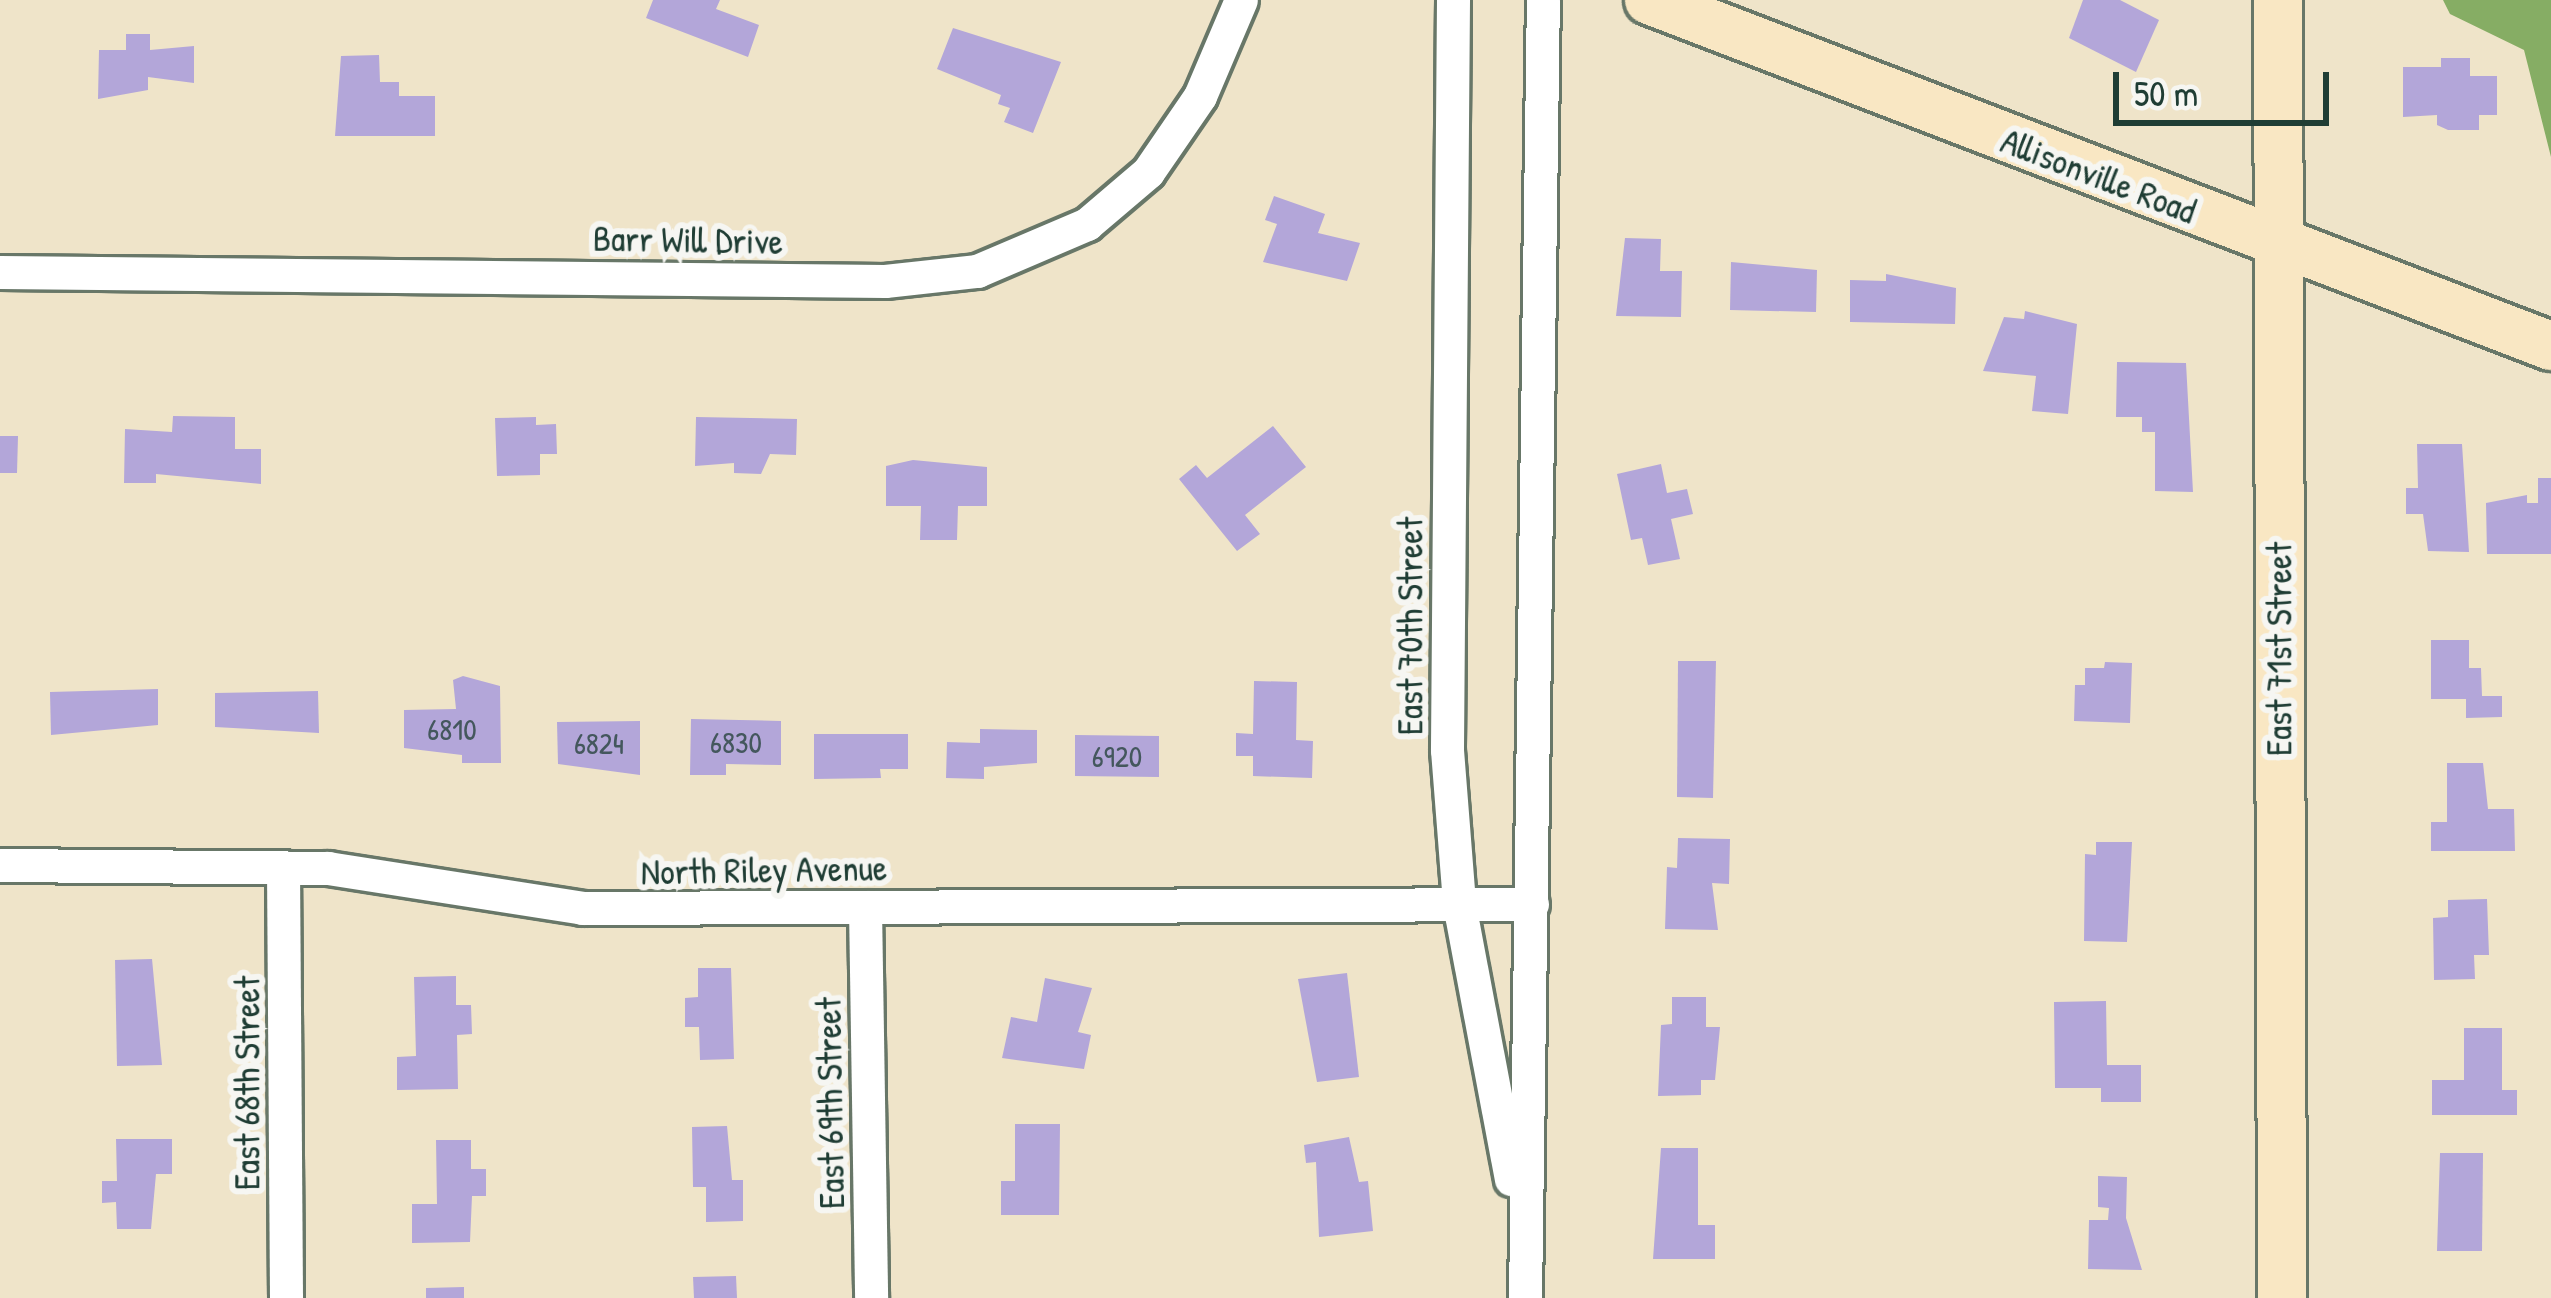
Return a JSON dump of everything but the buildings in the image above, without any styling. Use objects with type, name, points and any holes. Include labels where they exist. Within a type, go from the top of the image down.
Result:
[{"type":"main road","name":"Allisonville Road","points":[[1649,0],[2551,346]]},
{"type":"main road","name":"East 71st Street","points":[[2278,0],[2282,1298]]},
{"type":"street","name":"Barr Will Drive","points":[[0,272],[898,281],[977,271],[1088,224],[1148,172],[1201,96],[1241,0]]},
{"type":"street","name":"East 70th Street","points":[[1453,0],[1446,699],[1459,904],[1524,1246]]},
{"type":"street","name":"East 70th Street","points":[[1525,1298],[1543,0]]},
{"type":"street","name":"North Riley Avenue","points":[[0,865],[283,867],[581,908],[1532,904]]},
{"type":"street","name":"East 68th Street","points":[[283,867],[286,1298]]},
{"type":"street","name":"East 69th Street","points":[[866,907],[871,1298]]},
{"type":"green space","points":[[2443,0],[2551,0],[2551,157],[2524,50],[2450,14]]}]
